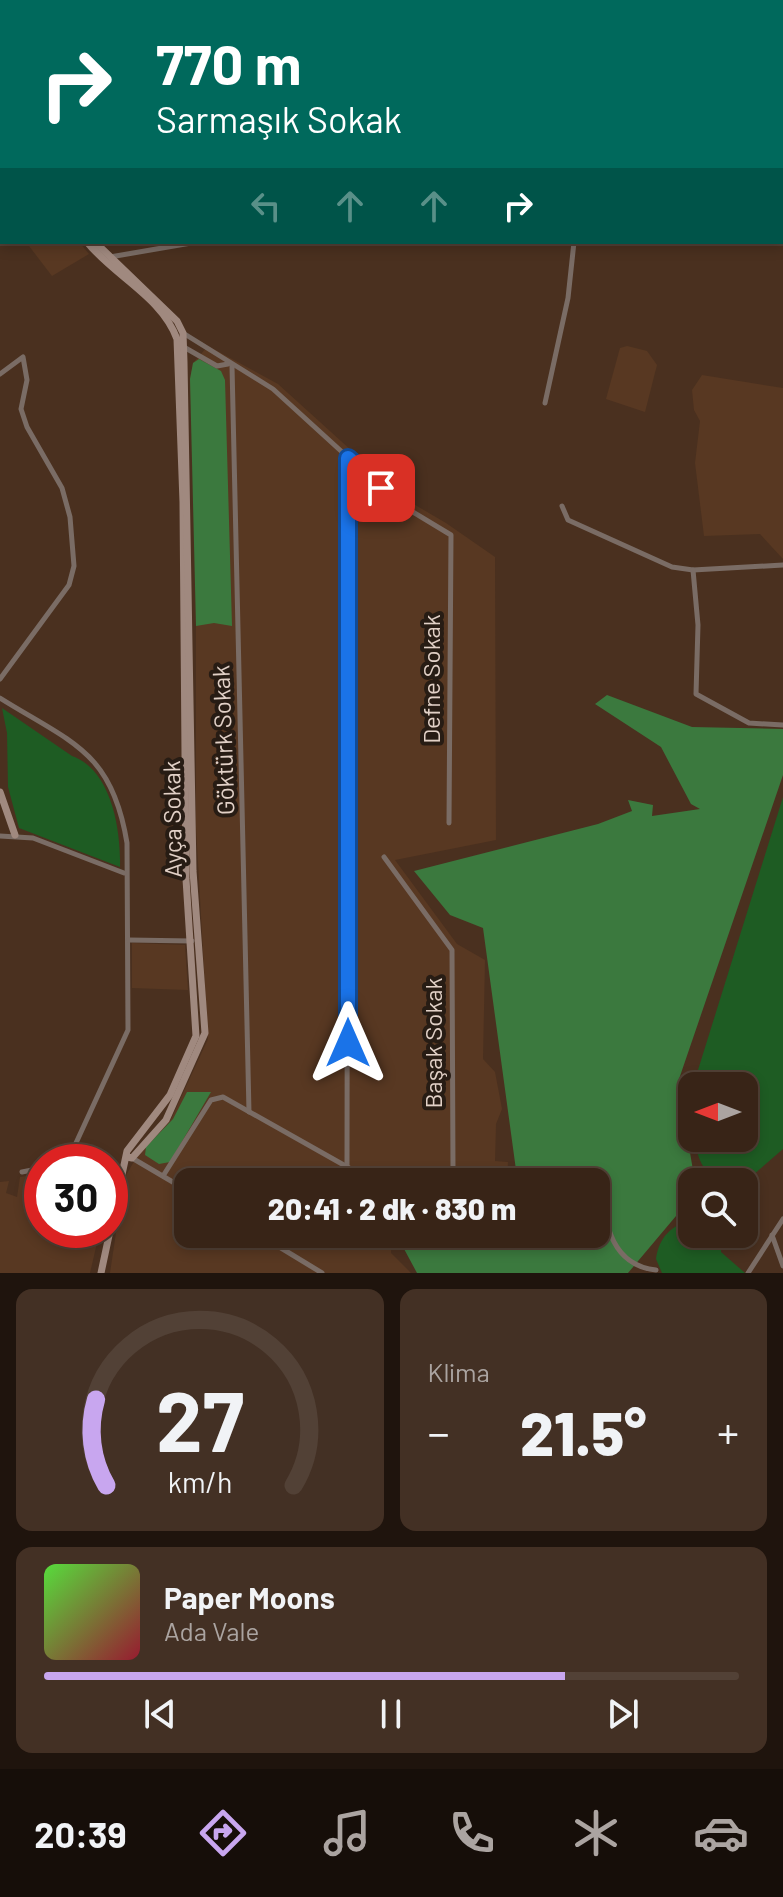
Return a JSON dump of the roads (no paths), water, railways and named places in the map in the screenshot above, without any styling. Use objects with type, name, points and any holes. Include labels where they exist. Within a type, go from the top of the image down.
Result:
[{"type":"street","points":[[109,257],[185,244]]},
{"type":"street","points":[[545,403],[568,298],[574,244]]},
{"type":"street","points":[[93,245],[153,295],[178,334]]},
{"type":"street","points":[[93,245],[156,305],[178,334],[273,389],[348,458],[347,1167],[223,1097],[211,1100],[163,1176]]},
{"type":"street","name":"Ayça Sokak","points":[[178,334],[183,347],[181,361]]},
{"type":"street","name":"Ayça Sokak","points":[[178,334],[194,941]]},
{"type":"street","points":[[183,347],[201,345]]},
{"type":"street","points":[[183,347],[217,366],[230,365]]},
{"type":"street","points":[[181,361],[195,355]]},
{"type":"street","points":[[0,374],[23,357],[27,380],[21,409],[27,427],[62,488],[70,517],[74,566],[69,585],[0,679]]},
{"type":"street","name":"Göktürk Sokak","points":[[230,365],[249,1112]]},
{"type":"street","name":"Defne Sokak","points":[[348,458],[398,503],[451,535],[449,823]]},
{"type":"street","points":[[562,506],[568,520],[672,567],[693,570],[783,565]]},
{"type":"street","points":[[693,570],[698,625],[696,694],[749,723],[783,725]]},
{"type":"street","name":"Ayça Sokak","points":[[187,661],[185,825],[194,941]]},
{"type":"street","points":[[0,698],[89,753],[106,775],[123,817],[127,843],[128,1030],[76,1144]]},
{"type":"street","points":[[0,792],[15,835]]},
{"type":"street","points":[[0,836],[33,838],[125,873]]},
{"type":"street","name":"Başak Sokak","points":[[384,857],[452,950],[453,1168]]},
{"type":"street","points":[[129,940],[194,941],[194,1045],[170,1095],[127,1151],[130,1158],[174,1183]]},
{"type":"street","points":[[101,1273],[118,1184],[130,1158]]},
{"type":"street","points":[[748,1273],[783,1219]]},
{"type":"street","points":[[772,1235],[783,1266]]},
{"type":"street","points":[[610,1237],[630,1262],[656,1270]]},
{"type":"street","points":[[281,1248],[322,1273]]}]
